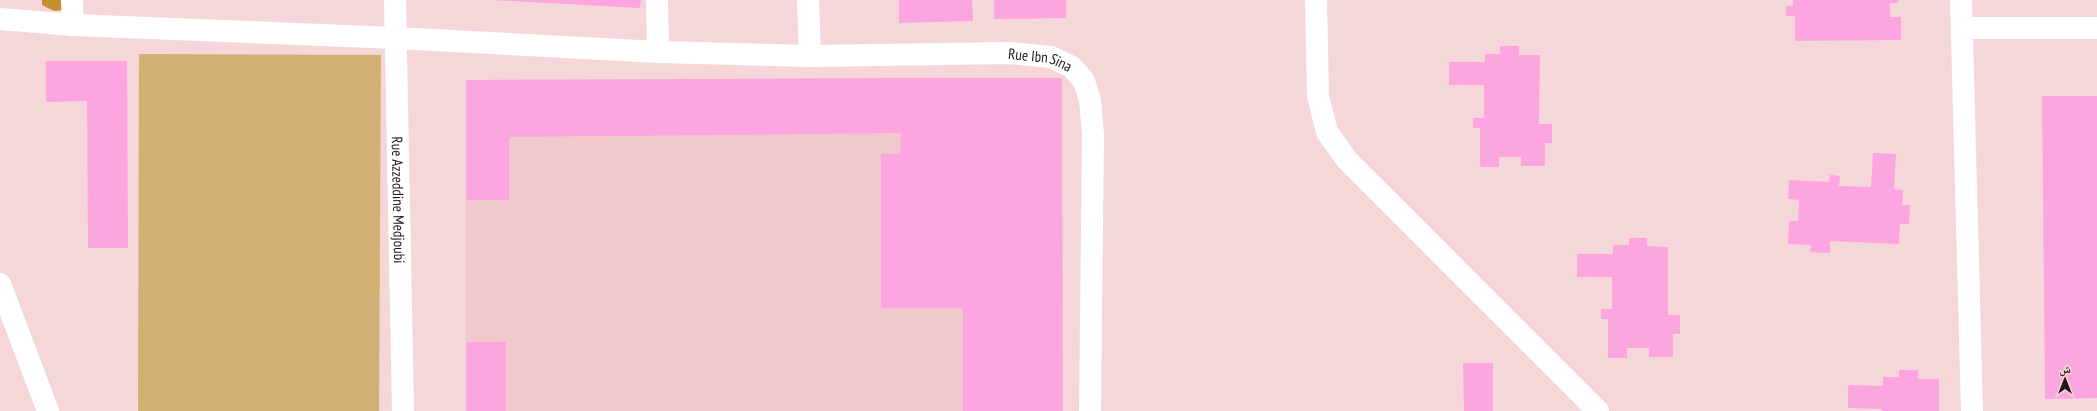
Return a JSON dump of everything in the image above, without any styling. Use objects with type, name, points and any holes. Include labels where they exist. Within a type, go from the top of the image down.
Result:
[{"type":"street","points":[[72,0],[73,25]]},
{"type":"street","name":"Rue Azzeddine Medjoubi","points":[[396,0],[403,406]]},
{"type":"street","points":[[657,0],[658,52]]},
{"type":"street","points":[[808,0],[810,56]]},
{"type":"street","points":[[1316,0],[1318,96],[1327,132],[1348,160],[1598,411]]},
{"type":"street","points":[[1961,0],[1972,411]]},
{"type":"street","name":"Rue Ibn Sina","points":[[0,19],[73,25],[396,38],[658,52],[810,56],[1010,53],[1051,58],[1072,67],[1084,81],[1090,100],[1093,135],[1090,411]]},
{"type":"street","points":[[1962,28],[2097,28]]},
{"type":"street","points":[[0,284],[48,411]]},
{"type":"shaded area","points":[[42,0],[66,0],[64,10],[54,11],[42,5]]},
{"type":"shaded area","points":[[139,54],[381,55],[379,411],[138,411]]},
{"type":"shaded area","points":[[963,78],[963,411],[466,411],[466,80]]},
{"type":"building","points":[[492,0],[641,0],[640,8]]},
{"type":"building","points":[[899,0],[972,0],[973,21],[899,23]]},
{"type":"building","points":[[994,0],[1066,0],[1066,18],[994,19]]},
{"type":"building","points":[[1793,0],[1898,0],[1898,3],[1890,3],[1890,17],[1901,17],[1901,40],[1795,41],[1795,16],[1786,16],[1786,6],[1793,6]]},
{"type":"building","points":[[1500,46],[1519,46],[1519,55],[1540,55],[1539,124],[1552,124],[1552,143],[1545,143],[1545,166],[1521,166],[1521,157],[1499,157],[1499,167],[1480,167],[1480,128],[1473,128],[1473,118],[1484,118],[1484,85],[1449,85],[1449,62],[1485,62],[1485,54],[1500,54]]},
{"type":"building","points":[[46,61],[127,61],[128,248],[88,248],[87,101],[46,102]]},
{"type":"building","points":[[1062,78],[1063,411],[963,411],[963,308],[881,308],[881,154],[900,154],[901,133],[509,137],[509,200],[466,200],[466,80]]},
{"type":"building","points":[[2042,96],[2097,96],[2097,398],[2045,399]]},
{"type":"building","points":[[1873,153],[1896,154],[1894,189],[1903,190],[1902,205],[1910,205],[1909,224],[1900,224],[1899,244],[1830,241],[1830,253],[1810,252],[1811,245],[1788,244],[1789,221],[1798,221],[1799,200],[1788,199],[1789,180],[1829,182],[1830,175],[1840,176],[1839,186],[1871,187]]},
{"type":"building","points":[[1629,238],[1647,238],[1647,246],[1668,247],[1668,315],[1680,315],[1680,334],[1673,334],[1673,357],[1649,357],[1649,348],[1627,348],[1627,358],[1608,358],[1608,319],[1601,319],[1601,309],[1612,309],[1612,277],[1577,277],[1577,254],[1613,254],[1613,245],[1629,245]]},
{"type":"building","points":[[466,342],[506,342],[506,411],[466,411]]},
{"type":"building","points":[[1463,363],[1493,363],[1493,411],[1464,411]]},
{"type":"building","points":[[1899,370],[1918,370],[1918,379],[1939,379],[1939,411],[1882,411],[1882,409],[1848,408],[1848,385],[1883,386],[1883,377],[1899,377]]}]
